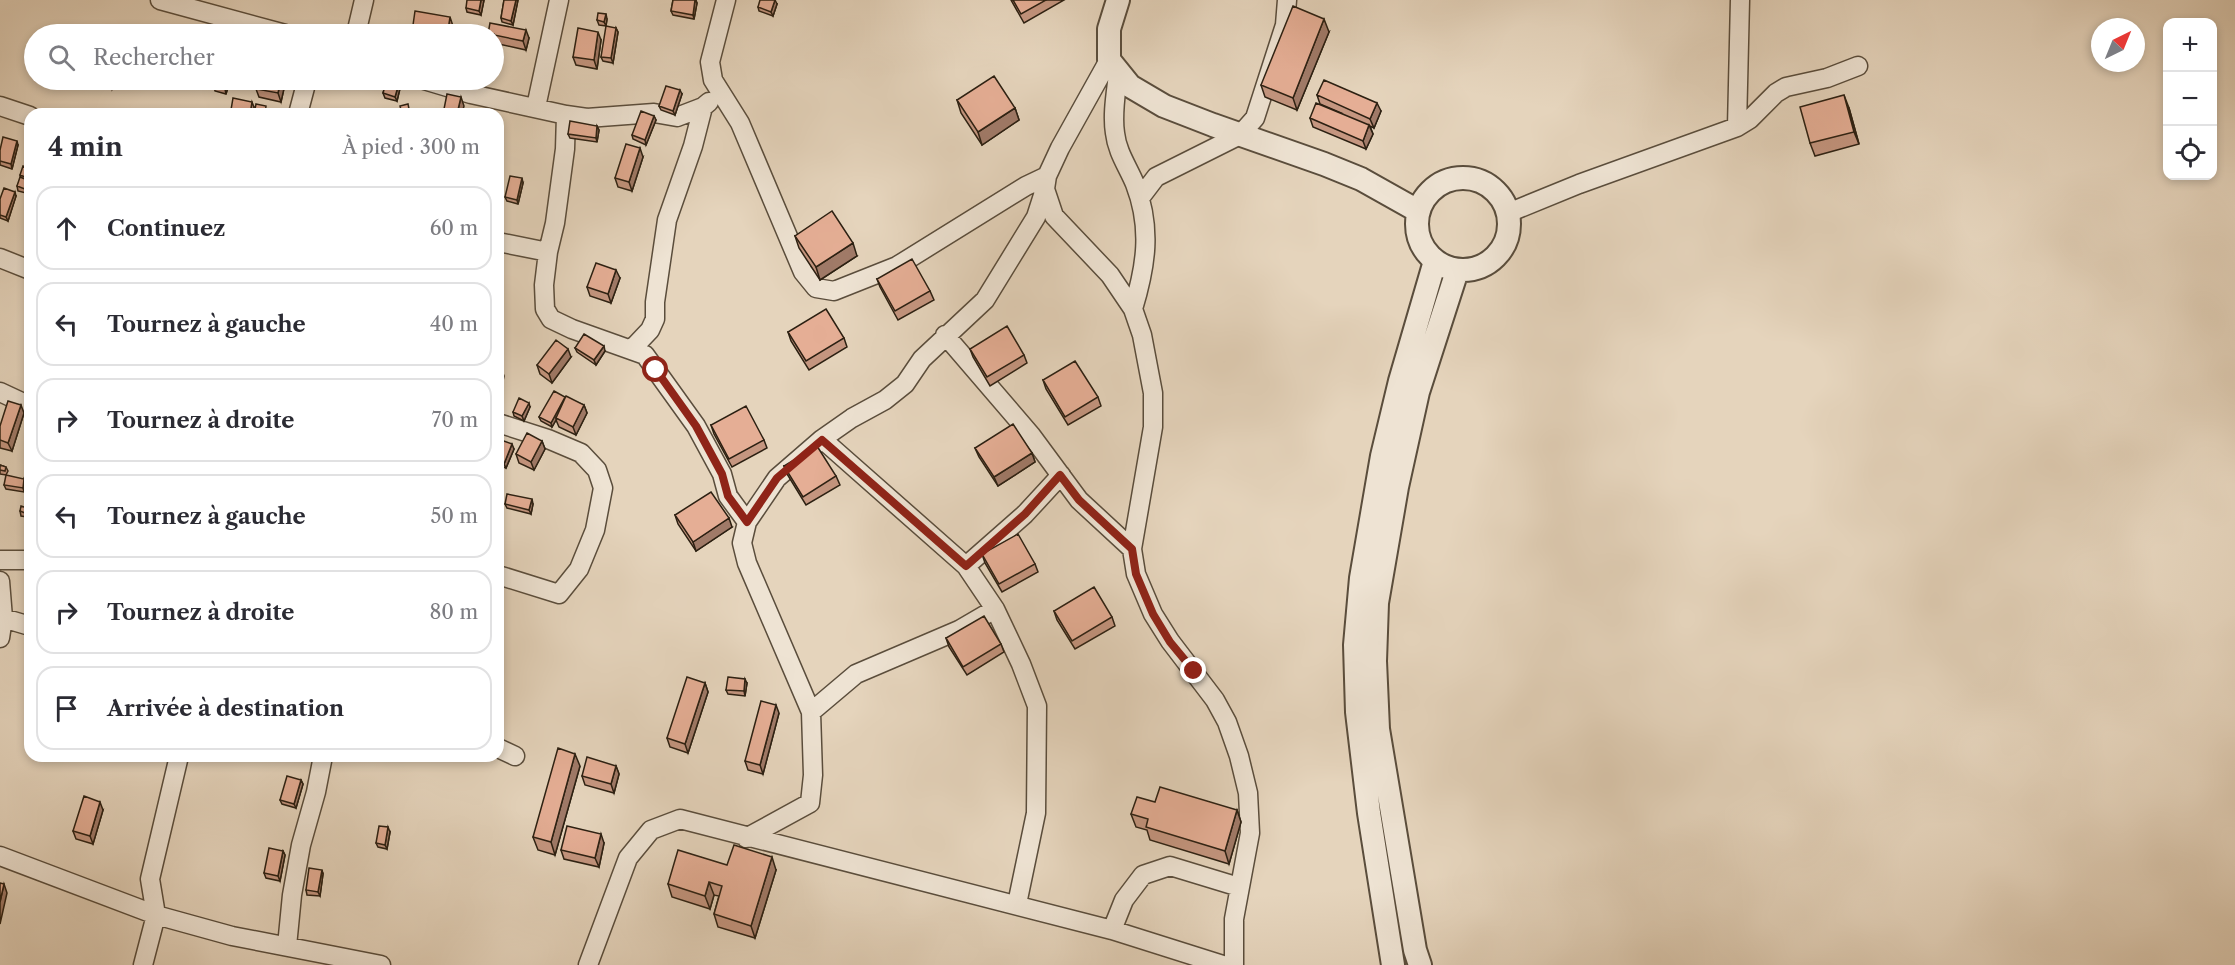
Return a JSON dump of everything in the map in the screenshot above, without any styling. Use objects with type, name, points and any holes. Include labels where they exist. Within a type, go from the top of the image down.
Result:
[{"type":"street","points":[[160,0],[248,24]]},
{"type":"street","points":[[358,24],[364,0]]},
{"type":"street","points":[[536,107],[559,0]]},
{"type":"street","points":[[726,0],[710,62],[713,80],[740,123],[803,272],[816,288],[834,291],[897,266],[1026,186],[1046,183]]},
{"type":"street","points":[[1118,0],[1109,29],[1113,67],[1114,133],[1119,153],[1140,198],[1147,247],[1142,279],[1133,309]]},
{"type":"street","points":[[1140,198],[1156,177],[1240,135],[1255,118],[1285,25],[1287,0]]},
{"type":"street","points":[[1737,127],[1740,0]]},
{"type":"street","points":[[1508,213],[1579,184],[1737,127],[1750,119],[1776,93],[1786,87],[1827,78],[1858,66]]},
{"type":"street","points":[[1113,67],[1130,86],[1164,106],[1361,179],[1418,211]]},
{"type":"street","points":[[746,837],[810,803],[813,775],[811,712],[747,563],[742,543],[747,522],[777,478],[822,440],[852,418],[885,400],[905,384],[922,359],[985,300],[1036,217],[1060,148],[1113,67]]},
{"type":"street","points":[[300,108],[304,90]]},
{"type":"street","points":[[458,90],[587,118],[654,113],[676,117],[703,108],[720,93]]},
{"type":"street","points":[[0,106],[24,114]]},
{"type":"street","points":[[631,350],[651,330],[655,320],[655,302],[667,220],[693,146],[703,108]]},
{"type":"street","points":[[566,115],[565,149],[544,285],[545,309],[551,319],[572,329],[645,356],[696,426],[722,474],[728,496],[747,522]]},
{"type":"street","points":[[1454,178],[1471,178],[1487,185],[1500,197],[1508,213],[1509,227],[1506,242],[1498,255],[1472,270],[1458,271],[1435,261],[1421,246],[1416,229],[1418,211],[1425,196],[1438,184],[1454,178]]},
{"type":"street","points":[[1046,183],[1054,216],[1103,266],[1133,309],[1148,359],[1153,393],[1153,427],[1132,549],[1136,574],[1153,614],[1170,642],[1215,700],[1227,722],[1239,756],[1248,793],[1250,833],[1234,919],[1234,965]]},
{"type":"street","points":[[504,243],[548,252]]},
{"type":"street","points":[[0,258],[24,268]]},
{"type":"street","points":[[1393,965],[1360,734],[1355,645],[1361,578],[1382,456],[1400,381],[1435,261]]},
{"type":"street","points":[[1420,965],[1415,950],[1378,729],[1375,661],[1377,603],[1397,487],[1418,392],[1458,271]]},
{"type":"street","points":[[945,335],[1031,435],[1079,500],[1132,549]]},
{"type":"street","points":[[0,392],[24,402]]},
{"type":"street","points":[[504,425],[548,439],[581,453],[597,470],[603,488],[595,530],[579,569],[559,594],[504,577]]},
{"type":"street","points":[[822,440],[966,566],[995,609],[1021,664],[1037,706],[1036,813],[1017,904]]},
{"type":"street","points":[[966,566],[1025,514],[1060,475]]},
{"type":"street","points":[[0,560],[24,560]]},
{"type":"street","points":[[0,581],[3,618],[0,638]]},
{"type":"street","points":[[811,712],[856,674],[958,630],[995,609]]},
{"type":"street","points":[[3,618],[24,624]]},
{"type":"street","points":[[504,751],[515,756]]},
{"type":"street","points":[[143,965],[156,915],[150,879],[178,762]]},
{"type":"street","points":[[287,946],[292,895],[301,845],[322,762]]},
{"type":"street","points":[[588,965],[628,858],[651,830],[680,819],[1017,904],[1112,930],[1223,965]]},
{"type":"street","points":[[0,856],[156,915],[232,936],[287,946],[361,964],[381,965]]},
{"type":"street","points":[[1112,930],[1124,900],[1143,875],[1170,866],[1239,887]]},
{"type":"building","points":[[467,0],[481,0],[479,11],[466,8]]},
{"type":"building","points":[[504,0],[516,0],[511,21],[501,18]]},
{"type":"building","points":[[673,0],[695,0],[693,15],[671,11]]},
{"type":"building","points":[[760,0],[775,0],[771,12],[758,7]]},
{"type":"building","points":[[1013,0],[1046,0],[1021,14]]},
{"type":"building","points":[[1293,6],[1324,19],[1293,98],[1261,85]]},
{"type":"building","points":[[415,11],[450,17],[449,24],[413,24]]},
{"type":"building","points":[[598,13],[606,14],[604,22],[597,20]]},
{"type":"building","points":[[504,26],[526,30],[523,41],[504,37]]},
{"type":"building","points":[[606,26],[616,28],[611,58],[601,57]]},
{"type":"building","points":[[578,28],[598,32],[594,60],[573,57]]},
{"type":"building","points":[[994,76],[1015,108],[978,132],[957,100]]},
{"type":"building","points":[[1324,80],[1377,103],[1370,119],[1317,95]]},
{"type":"building","points":[[666,86],[680,90],[673,111],[659,106]]},
{"type":"building","points":[[262,90],[279,90],[278,93]]},
{"type":"building","points":[[384,90],[397,90],[395,97],[383,93]]},
{"type":"building","points":[[447,94],[461,97],[458,108],[444,108]]},
{"type":"building","points":[[1844,95],[1854,132],[1810,143],[1800,107]]},
{"type":"building","points":[[233,98],[252,102],[251,108],[231,108]]},
{"type":"building","points":[[1316,103],[1369,125],[1363,141],[1310,118]]},
{"type":"building","points":[[256,104],[266,106],[266,108],[255,108]]},
{"type":"building","points":[[408,104],[409,108],[400,108],[400,106]]},
{"type":"building","points":[[641,111],[654,116],[645,140],[632,135]]},
{"type":"building","points":[[570,121],[597,126],[596,138],[568,134]]},
{"type":"building","points":[[3,137],[17,141],[11,164],[0,161]]},
{"type":"building","points":[[626,144],[640,148],[629,182],[615,178]]},
{"type":"building","points":[[23,166],[24,177],[20,175]]},
{"type":"building","points":[[510,176],[522,178],[517,200],[505,197]]},
{"type":"building","points":[[20,177],[24,179],[24,189],[17,186]]},
{"type":"building","points":[[4,188],[15,192],[6,217],[0,215],[0,199]]},
{"type":"building","points":[[832,211],[853,243],[816,267],[795,236]]},
{"type":"building","points":[[912,259],[930,291],[895,311],[877,279]]},
{"type":"building","points":[[596,263],[616,270],[608,294],[587,287]]},
{"type":"building","points":[[826,309],[844,338],[806,361],[788,332]]},
{"type":"building","points":[[1007,326],[1024,355],[987,377],[970,349]]},
{"type":"building","points":[[584,334],[604,346],[594,360],[575,348]]},
{"type":"building","points":[[556,340],[568,349],[549,374],[537,365]]},
{"type":"building","points":[[1075,361],[1098,397],[1065,417],[1043,380]]},
{"type":"building","points":[[554,391],[565,397],[551,423],[539,417]]},
{"type":"building","points":[[566,396],[584,405],[573,427],[556,418]]},
{"type":"building","points":[[519,398],[529,403],[522,416],[513,412]]},
{"type":"building","points":[[8,401],[21,405],[8,443],[0,440],[0,426]]},
{"type":"building","points":[[746,406],[764,440],[729,459],[711,425]]},
{"type":"building","points":[[1013,424],[1032,453],[994,477],[975,448]]},
{"type":"building","points":[[527,433],[542,441],[531,462],[516,454]]},
{"type":"building","points":[[504,441],[512,444],[504,464]]},
{"type":"building","points":[[817,446],[836,476],[803,497],[784,466]]},
{"type":"building","points":[[0,465],[6,467],[5,471],[0,470]]},
{"type":"building","points":[[6,475],[24,479],[23,488],[4,485]]},
{"type":"building","points":[[711,492],[729,518],[693,542],[675,515]]},
{"type":"building","points":[[507,494],[532,499],[529,510],[505,504]]},
{"type":"building","points":[[1018,534],[1035,564],[999,584],[982,554]]},
{"type":"building","points":[[1094,587],[1112,617],[1072,641],[1054,611]]},
{"type":"building","points":[[984,616],[1001,644],[963,667],[946,638]]},
{"type":"building","points":[[687,677],[705,683],[685,744],[667,738]]},
{"type":"building","points":[[728,677],[745,679],[744,691],[726,690]]},
{"type":"building","points":[[761,701],[776,705],[760,765],[745,761]]},
{"type":"building","points":[[558,748],[575,754],[551,842],[533,837]]},
{"type":"building","points":[[587,757],[616,766],[611,784],[582,776]]},
{"type":"building","points":[[287,776],[301,780],[294,804],[280,800]]},
{"type":"building","points":[[1160,787],[1237,810],[1225,851],[1146,827],[1148,819],[1131,814],[1137,797],[1155,802]]},
{"type":"building","points":[[84,796],[100,802],[90,836],[73,831]]},
{"type":"building","points":[[379,826],[388,827],[385,845],[376,843]]},
{"type":"building","points":[[567,826],[601,834],[595,858],[561,850]]},
{"type":"building","points":[[734,845],[772,857],[751,926],[714,914],[722,886],[709,882],[705,896],[668,884],[678,850],[727,865]]},
{"type":"building","points":[[269,848],[283,851],[278,876],[264,873]]},
{"type":"building","points":[[309,868],[322,870],[318,892],[306,890]]},
{"type":"building","points":[[0,883],[4,884],[0,902]]},
{"type":"route","points":[[656,370],[696,426],[722,474],[728,496],[747,522],[777,478],[822,440],[966,566],[1025,514],[1060,475],[1079,500],[1132,549],[1136,574],[1153,614],[1170,642],[1194,671]]}]
